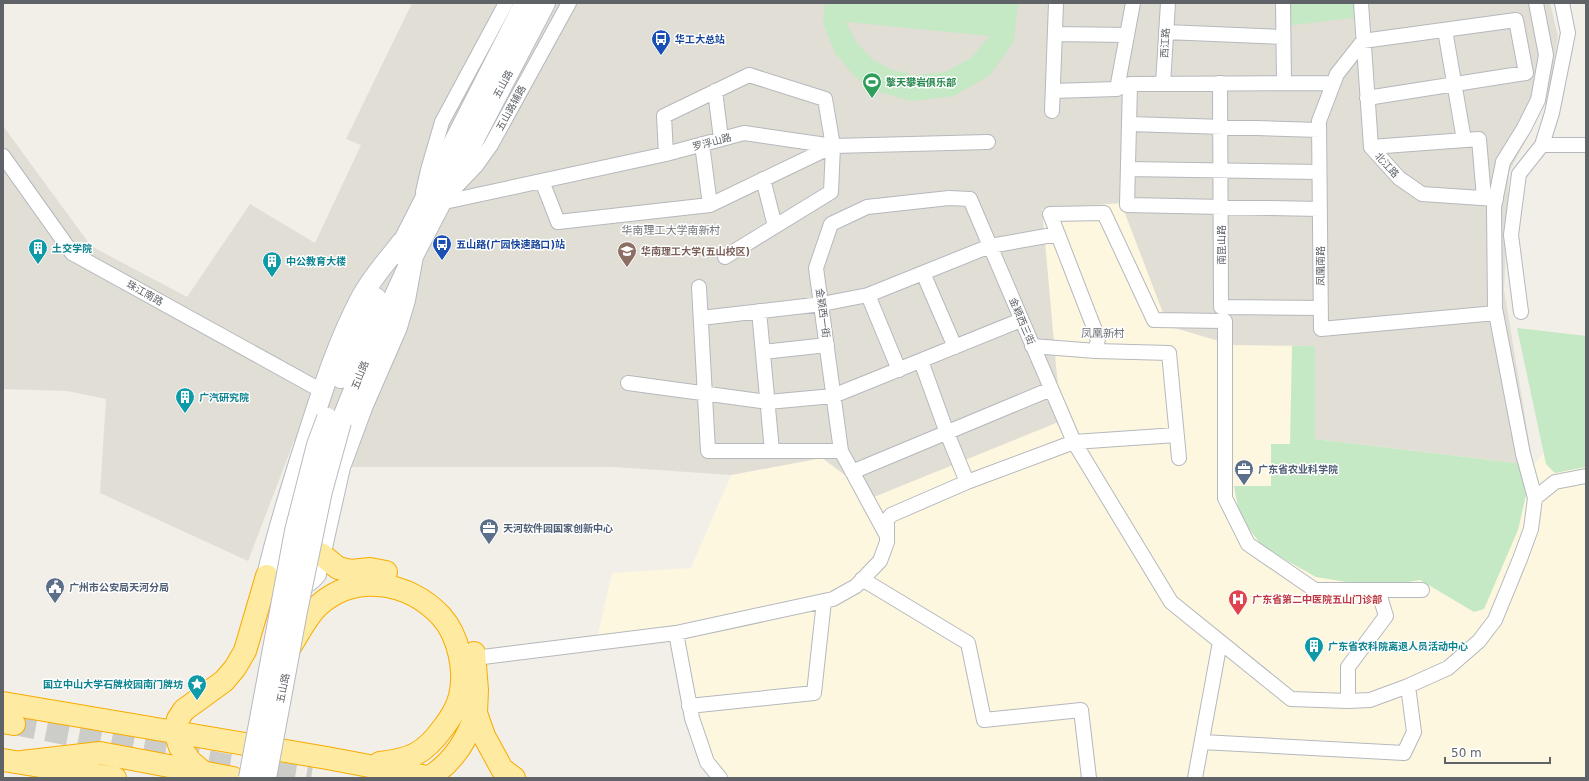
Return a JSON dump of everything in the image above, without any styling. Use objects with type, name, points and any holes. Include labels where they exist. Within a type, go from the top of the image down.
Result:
[{"type":"highway","points":[[3,703],[176,732],[430,778],[448,763],[460,748],[469,733],[476,713],[477,690],[475,658],[463,627],[451,611],[436,596],[417,582],[394,573],[370,569],[351,571],[338,568],[321,554]]},
{"type":"highway","points":[[204,772],[191,762],[180,747],[176,732],[178,719],[184,710],[224,681],[235,668],[245,651],[267,576]]},
{"type":"highway","points":[[290,647],[308,617],[319,605],[332,595],[346,589],[366,584],[387,585],[406,591],[432,608],[442,617],[451,631],[462,668],[460,696],[451,718],[434,740],[416,755],[400,761],[362,765]]},
{"type":"highway","points":[[476,713],[484,736],[498,763],[502,769],[514,778]]},
{"type":"highway","points":[[12,761],[100,753],[233,778]]},
{"type":"highway","points":[[12,761],[115,778]]},
{"type":"main road","name":"五山路","points":[[408,249],[420,207],[525,3]]},
{"type":"main road","name":"五山路","points":[[266,778],[290,647],[322,491],[334,420],[349,358],[408,249],[440,203],[545,3]]},
{"type":"main road","points":[[408,249],[405,300],[397,327],[363,405],[340,467],[331,501],[316,574],[309,583],[297,586],[284,584],[267,576],[284,509],[322,391],[341,341],[362,297],[375,277],[408,249]]},
{"type":"main road","name":"五山路","points":[[249,778],[295,531],[315,453],[334,420]]},
{"type":"street","points":[[420,207],[428,170],[442,122],[506,3]]},
{"type":"street","name":"五山路辅路","points":[[440,203],[476,166],[490,146],[569,3]]},
{"type":"street","points":[[1052,111],[1056,3]]},
{"type":"street","points":[[1053,91],[1117,89],[1133,3]]},
{"type":"street","name":"西江路","points":[[1163,84],[1168,3]]},
{"type":"street","points":[[1283,3],[1284,83]]},
{"type":"street","name":"北江路","points":[[1361,3],[1370,147],[1398,178],[1422,194],[1490,198]]},
{"type":"street","points":[[1490,198],[1503,162],[1524,128],[1538,100],[1546,55],[1536,3]]},
{"type":"street","points":[[1522,312],[1511,235],[1519,174],[1542,144],[1552,113],[1568,33],[1562,3]]},
{"type":"street","points":[[1363,41],[1516,20],[1526,73],[1367,98]]},
{"type":"street","points":[[1445,30],[1464,140]]},
{"type":"street","points":[[1166,32],[1283,37]]},
{"type":"street","points":[[1055,34],[1127,35]]},
{"type":"street","name":"凤凰南路","points":[[1363,41],[1337,74],[1319,121],[1321,329],[1496,313]]},
{"type":"street","points":[[666,154],[664,116],[749,75],[825,99],[833,146],[831,192],[725,257]]},
{"type":"street","name":"南昆山路","points":[[1220,83],[1221,307],[1321,308]]},
{"type":"street","points":[[1320,209],[1127,205],[1130,84],[1333,83]]},
{"type":"street","points":[[715,91],[721,139]]},
{"type":"street","points":[[1129,124],[1319,130]]},
{"type":"street","name":"罗浮山路","points":[[440,203],[666,154],[744,133],[833,146],[988,142]]},
{"type":"street","points":[[1370,147],[1479,139],[1490,198],[1494,207],[1496,313],[1523,454],[1535,498],[1555,482],[1586,476]]},
{"type":"street","points":[[702,144],[710,205]]},
{"type":"street","points":[[1542,144],[1586,145]]},
{"type":"street","points":[[542,181],[558,222],[710,205],[833,146]]},
{"type":"street","name":"珠江南路","points":[[3,156],[72,253],[322,391]]},
{"type":"street","points":[[1128,168],[1319,172]]},
{"type":"street","points":[[763,180],[776,226]]},
{"type":"street","name":"金颖西一街","points":[[887,536],[841,451],[816,268],[832,224],[867,207],[949,198],[970,199]]},
{"type":"street","name":"金颖西三街","points":[[970,199],[1074,442],[1171,602],[1291,699],[1348,701],[1370,700],[1408,686],[1448,668],[1479,641],[1495,620],[1520,559],[1530,529],[1535,498]]},
{"type":"street","points":[[1096,351],[1098,338],[1050,214],[1104,213],[1154,320],[1224,321],[1225,498],[1248,544],[1315,590],[1422,590]]},
{"type":"street","points":[[701,318],[822,304],[868,295],[990,246],[1058,234]]},
{"type":"street","points":[[923,273],[955,347]]},
{"type":"street","points":[[699,287],[708,451],[841,451]]},
{"type":"street","points":[[868,295],[899,370]]},
{"type":"street","points":[[759,311],[772,451]]},
{"type":"street","points":[[628,383],[768,402],[833,396],[1021,320]]},
{"type":"street","points":[[763,352],[827,345]]},
{"type":"street","points":[[1032,346],[1096,351],[1168,353],[1179,458]]},
{"type":"street","points":[[921,361],[947,433],[967,482]]},
{"type":"street","points":[[852,472],[1051,389]]},
{"type":"street","points":[[475,658],[676,633],[833,599],[856,586],[880,561],[887,542],[887,520],[891,515],[967,482],[1074,442],[1176,435]]},
{"type":"street","points":[[862,579],[968,643],[984,720],[1081,710],[1089,778]]},
{"type":"street","points":[[1348,701],[1348,667],[1386,616],[1378,590]]},
{"type":"street","points":[[689,706],[814,693],[824,601]]},
{"type":"street","points":[[676,633],[692,718],[707,762],[720,778]]},
{"type":"street","points":[[1195,778],[1220,642]]},
{"type":"street","points":[[1202,742],[1404,753],[1414,732],[1408,686]]},
{"type":"shaded area","name":"华南理工大学(五山校区)","points":[[412,3],[1550,3],[1558,36],[1551,84],[1534,125],[1509,172],[1504,290],[1533,465],[1315,439],[1315,346],[1232,345],[1168,326],[1121,203],[1042,209],[1061,421],[874,497],[822,458],[731,475],[615,467],[352,467],[294,441],[248,561],[100,493],[106,399],[67,391],[3,389],[3,126],[91,246],[187,297],[250,204],[315,243],[361,145],[346,139]]},
{"type":"shaded area","name":"广东省农业科学院","points":[[1121,203],[1232,345],[1315,346],[1533,465],[1544,453],[1586,461],[1586,778],[721,778],[692,718],[676,633],[596,643],[612,573],[691,568],[731,475],[822,458],[1061,421],[1042,209]]},
{"type":"green space","points":[[825,3],[1018,3],[1014,41],[990,75],[954,96],[912,101],[882,93],[855,77],[835,53],[823,23]],"holes":[[[846,23],[990,36],[971,58],[945,72],[915,75],[892,70],[872,59],[857,43]]]},
{"type":"green space","points":[[1282,3],[1366,3],[1367,16],[1286,26]]},
{"type":"green space","points":[[1517,328],[1586,336],[1586,467],[1555,473],[1546,464]]},
{"type":"green space","points":[[1292,346],[1315,346],[1315,439],[1533,465],[1518,530],[1484,609],[1474,612],[1420,580],[1377,587],[1316,577],[1264,548],[1240,518],[1234,486],[1271,486],[1271,444],[1290,444]]},
{"type":"tunnel","points":[[14,724],[223,764],[311,778]]},
{"type":"place","name":"华工大总站","points":[[661,56]]},
{"type":"place","name":"擎天攀岩俱乐部","points":[[872,99]]},
{"type":"place","name":"五山路(广园快速路口)站","points":[[442,261]]},
{"type":"place","name":"土交学院","points":[[38,265]]},
{"type":"place","name":"华南理工大学(五山校区)","points":[[627,268]]},
{"type":"place","name":"中公教育大楼","points":[[272,278]]},
{"type":"place","name":"广汽研究院","points":[[185,414]]},
{"type":"place","name":"广东省农业科学院","points":[[1244,486]]},
{"type":"place","name":"天河软件园国家创新中心","points":[[489,545]]},
{"type":"place","name":"广州市公安局天河分局","points":[[55,604]]},
{"type":"place","name":"广东省第二中医院五山门诊部","points":[[1238,616]]},
{"type":"place","name":"广东省农科院离退人员活动中心","points":[[1314,663]]},
{"type":"place","name":"国立中山大学石牌校园南门牌坊","points":[[197,701]]},
{"type":"district","name":"华南理工大学南新村","points":[[671,230]]},
{"type":"district","name":"凤凰新村","points":[[1103,333]]}]
